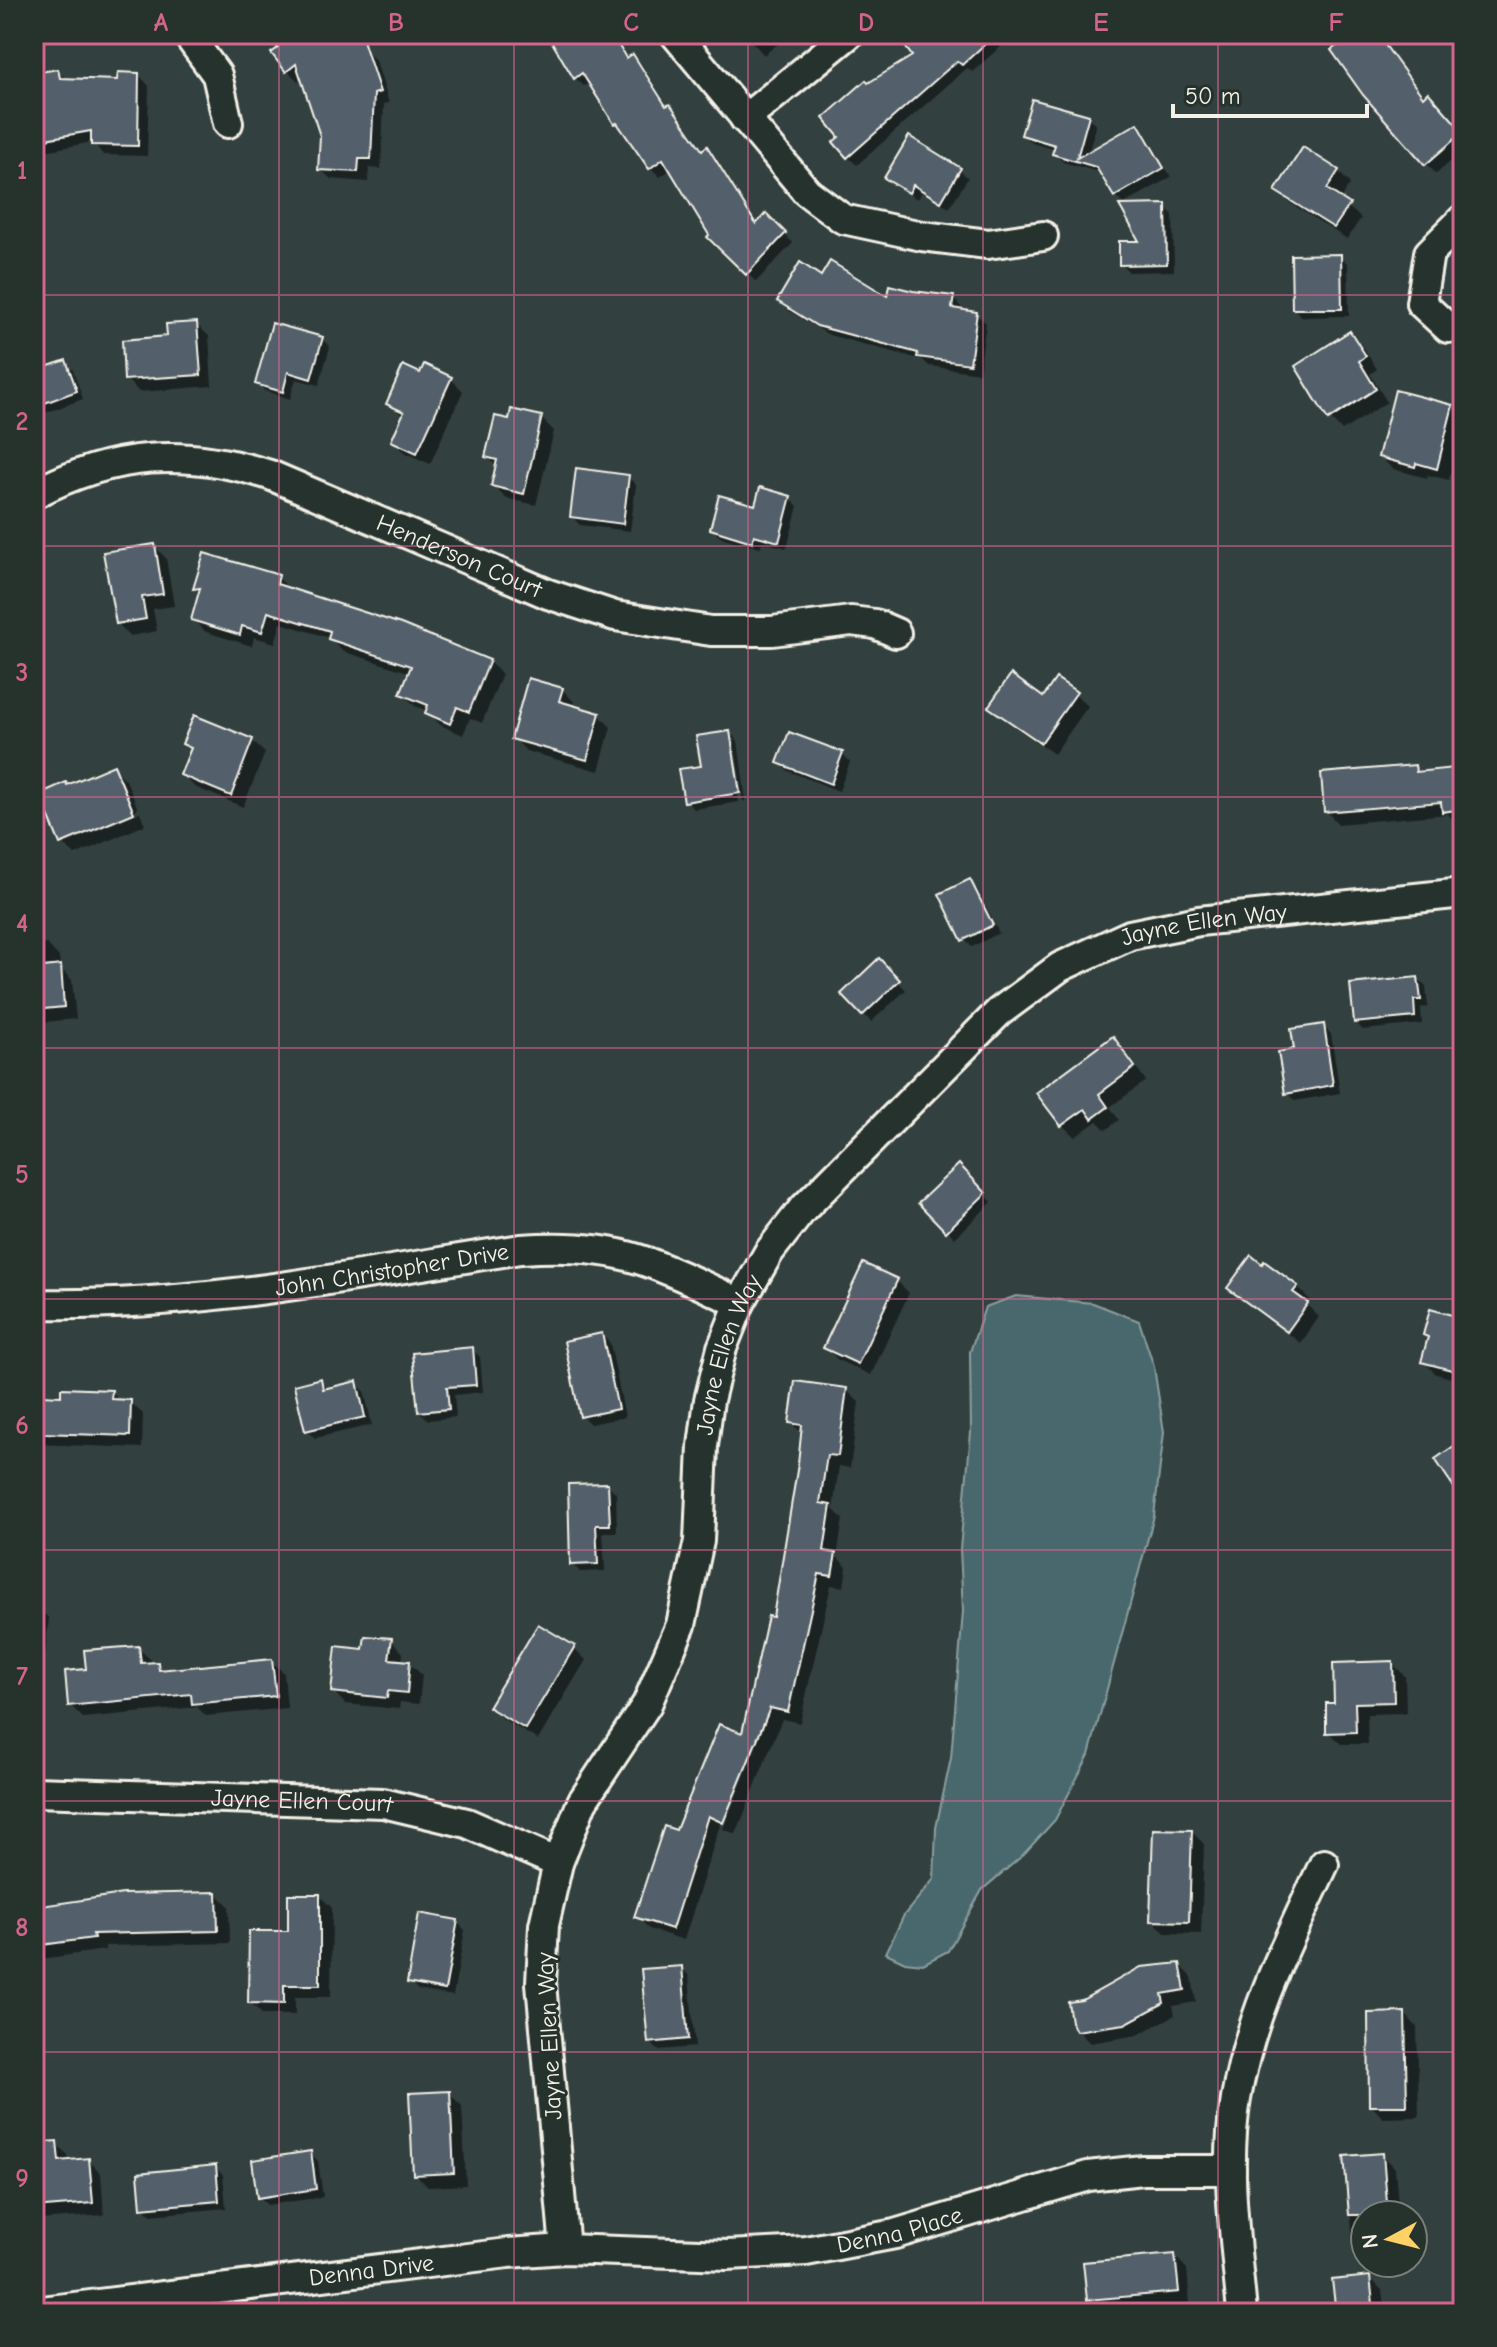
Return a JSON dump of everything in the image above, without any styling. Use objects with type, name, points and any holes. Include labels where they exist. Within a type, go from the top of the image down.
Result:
[{"type":"street","points":[[187,34],[217,75],[228,123]]},
{"type":"street","points":[[675,34],[807,192],[843,219],[922,236],[988,244],[1043,236]]},
{"type":"street","points":[[745,119],[849,34]]},
{"type":"street","points":[[1463,219],[1429,253],[1421,303],[1448,328],[1463,326]]},
{"type":"street","name":"Henderson Court","points":[[34,494],[88,470],[142,458],[198,458],[235,464],[270,475],[548,594],[615,616],[711,631],[772,631],[851,621],[875,624],[896,633]]},
{"type":"street","name":"Jayne Ellen Way","points":[[565,2249],[541,1983],[544,1925],[558,1863],[582,1802],[647,1704],[681,1625],[699,1541],[703,1446],[709,1400],[722,1348],[740,1303],[769,1252],[802,1210],[999,1012],[1060,967],[1130,935],[1199,921],[1463,893]]},
{"type":"street","name":"John Christopher Drive","points":[[34,1304],[162,1301],[236,1293],[521,1249],[558,1247],[598,1249],[639,1259],[740,1303]]},
{"type":"street","name":"Jayne Ellen Court","points":[[34,1792],[383,1803],[467,1823],[558,1863]]},
{"type":"street","points":[[1242,2313],[1231,2170],[1235,2101],[1251,2031],[1270,1978],[1324,1864]]},
{"type":"street","name":"Denna Place","points":[[565,2249],[727,2255],[806,2251],[895,2234],[1088,2176],[1143,2170],[1231,2170]]},
{"type":"street","name":"Denna Drive","points":[[34,2312],[508,2253],[565,2249]]},
{"type":"water","points":[[1016,1296],[1093,1303],[1139,1321],[1154,1367],[1164,1432],[1154,1516],[1089,1755],[1055,1820],[1022,1856],[982,1890],[948,1951],[923,1964],[905,1962],[886,1953],[904,1915],[934,1879],[936,1828],[951,1758],[963,1611],[960,1549],[971,1432],[970,1352],[985,1307]]},
{"type":"building","points":[[268,34],[361,34],[380,92],[374,94],[371,159],[359,159],[358,172],[318,170],[320,136],[296,64],[286,72],[271,53],[278,48]]},
{"type":"building","points":[[547,34],[612,34],[626,58],[633,54],[666,106],[670,104],[702,150],[707,146],[756,224],[766,213],[786,233],[746,275],[707,237],[709,235],[663,159],[649,169],[617,123],[614,124],[582,73],[574,79]]},
{"type":"building","points":[[923,34],[996,34],[962,65],[957,61],[847,158],[833,142],[839,137],[823,118],[866,80],[868,83],[912,56],[904,45]]},
{"type":"building","points":[[1353,34],[1377,34],[1423,97],[1428,92],[1463,132],[1425,165],[1363,95],[1331,50]]},
{"type":"building","points":[[58,69],[60,78],[117,80],[118,72],[139,73],[138,146],[91,145],[91,131],[34,141],[34,73]]},
{"type":"building","points":[[1032,99],[1089,115],[1077,158],[1138,123],[1164,168],[1114,197],[1096,167],[1052,154],[1055,145],[1021,135]]},
{"type":"building","points":[[909,136],[961,168],[941,202],[913,185],[909,193],[884,178]]},
{"type":"building","points":[[1303,147],[1339,170],[1327,189],[1350,204],[1334,228],[1275,191]]},
{"type":"building","points":[[1166,204],[1167,264],[1119,265],[1119,241],[1139,241],[1119,205]]},
{"type":"building","points":[[1341,254],[1342,309],[1292,309],[1291,255]]},
{"type":"building","points":[[830,261],[887,296],[889,285],[954,296],[952,308],[977,312],[970,364],[917,357],[918,353],[817,326],[777,301],[800,262],[821,276]]},
{"type":"building","points":[[197,322],[201,375],[124,380],[122,340],[167,336],[166,324]]},
{"type":"building","points":[[272,323],[323,337],[311,379],[288,372],[283,392],[255,384]]},
{"type":"building","points":[[1350,331],[1366,356],[1359,361],[1376,389],[1328,420],[1295,366]]},
{"type":"building","points":[[66,360],[77,391],[34,407],[34,371]]},
{"type":"building","points":[[424,364],[452,377],[417,453],[391,441],[404,412],[386,404],[403,365],[420,373]]},
{"type":"building","points":[[1395,390],[1453,405],[1437,469],[1416,463],[1415,467],[1378,457]]},
{"type":"building","points":[[511,409],[542,416],[524,494],[491,486],[497,460],[485,457],[495,416],[509,419]]},
{"type":"building","points":[[576,468],[629,475],[623,524],[570,517]]},
{"type":"building","points":[[760,487],[791,496],[779,542],[754,535],[752,542],[710,529],[719,495],[755,505]]},
{"type":"building","points":[[155,544],[163,594],[142,597],[146,619],[116,624],[103,552]]},
{"type":"building","points":[[204,553],[279,575],[277,584],[401,624],[490,660],[469,712],[457,707],[450,724],[425,713],[428,705],[400,694],[411,666],[328,639],[330,631],[268,612],[262,632],[242,626],[240,635],[191,620],[200,588],[193,589]]},
{"type":"building","points":[[1011,674],[1043,697],[1056,678],[1077,692],[1041,743],[988,707]]},
{"type":"building","points":[[528,678],[563,688],[559,701],[600,713],[587,760],[511,739]]},
{"type":"building","points":[[194,715],[253,739],[231,796],[180,775],[191,748],[182,744]]},
{"type":"building","points":[[730,731],[740,793],[684,802],[678,769],[701,766],[696,736]]},
{"type":"building","points":[[789,732],[843,752],[831,784],[777,763]]},
{"type":"building","points":[[114,765],[134,813],[60,844],[39,794]]},
{"type":"building","points":[[1415,765],[1416,772],[1463,767],[1463,809],[1442,812],[1441,802],[1324,812],[1321,773]]},
{"type":"building","points":[[970,879],[993,925],[962,941],[939,894]]},
{"type":"building","points":[[879,958],[900,980],[862,1016],[841,994]]},
{"type":"building","points":[[61,965],[64,1007],[34,1010],[34,968]]},
{"type":"building","points":[[1418,977],[1421,1000],[1414,1000],[1415,1017],[1354,1023],[1350,984]]},
{"type":"building","points":[[1324,1024],[1333,1085],[1285,1094],[1278,1052],[1294,1049],[1291,1029]]},
{"type":"building","points":[[1113,1036],[1135,1067],[1099,1094],[1108,1107],[1092,1119],[1085,1109],[1061,1126],[1036,1093]]},
{"type":"building","points":[[959,1164],[986,1193],[946,1232],[918,1203]]},
{"type":"building","points":[[1251,1255],[1298,1286],[1293,1292],[1308,1303],[1287,1332],[1227,1288]]},
{"type":"building","points":[[863,1263],[898,1279],[858,1364],[823,1348]]},
{"type":"building","points":[[1430,1309],[1463,1318],[1463,1373],[1421,1362],[1428,1337],[1423,1335]]},
{"type":"building","points":[[602,1333],[618,1409],[580,1417],[564,1341]]},
{"type":"building","points":[[473,1347],[476,1385],[447,1387],[449,1409],[418,1412],[412,1353]]},
{"type":"building","points":[[321,1378],[323,1389],[357,1381],[365,1417],[305,1431],[294,1385]]},
{"type":"building","points":[[795,1381],[847,1388],[838,1456],[827,1455],[820,1503],[831,1505],[824,1551],[836,1553],[832,1576],[819,1574],[788,1712],[770,1708],[723,1823],[708,1816],[672,1929],[634,1917],[664,1826],[676,1830],[719,1724],[742,1733],[768,1616],[773,1617],[798,1464],[802,1425],[789,1423]]},
{"type":"building","points":[[61,1388],[112,1390],[111,1399],[131,1400],[130,1436],[41,1433],[42,1395],[61,1396]]},
{"type":"building","points":[[1463,1440],[1463,1501],[1435,1459]]},
{"type":"building","points":[[608,1483],[610,1525],[596,1525],[598,1564],[570,1565],[568,1484]]},
{"type":"building","points":[[538,1624],[575,1646],[525,1729],[488,1707]]},
{"type":"building","points":[[365,1636],[392,1638],[389,1659],[410,1661],[407,1693],[388,1691],[387,1698],[331,1692],[336,1646],[363,1649]]},
{"type":"building","points":[[139,1646],[141,1663],[158,1662],[159,1670],[272,1659],[276,1696],[192,1704],[191,1694],[68,1706],[65,1671],[86,1669],[84,1650]]},
{"type":"building","points":[[1393,1661],[1394,1702],[1355,1703],[1356,1732],[1326,1733],[1326,1703],[1334,1703],[1333,1663]]},
{"type":"building","points":[[1153,1829],[1192,1830],[1189,1922],[1150,1921]]},
{"type":"building","points":[[217,1892],[218,1931],[93,1934],[94,1938],[34,1946],[34,1907],[123,1894]]},
{"type":"building","points":[[288,1894],[320,1894],[320,1985],[284,1985],[284,2004],[248,2003],[249,1931],[288,1931]]},
{"type":"building","points":[[419,1913],[458,1920],[445,1990],[407,1983]]},
{"type":"building","points":[[1180,1963],[1185,1990],[1162,1994],[1164,2003],[1125,2024],[1076,2031],[1071,2022],[1068,2002],[1082,2000],[1141,1967]]},
{"type":"building","points":[[682,1966],[688,2039],[648,2043],[641,1969]]},
{"type":"building","points":[[1405,2012],[1407,2106],[1369,2106],[1368,2013]]},
{"type":"building","points":[[450,2091],[454,2173],[413,2175],[409,2093]]},
{"type":"building","points":[[57,2141],[59,2161],[89,2158],[93,2203],[34,2208],[34,2143]]},
{"type":"building","points":[[311,2151],[316,2189],[257,2198],[252,2160]]},
{"type":"building","points":[[1383,2153],[1387,2199],[1349,2199],[1349,2215],[1344,2156]]},
{"type":"building","points":[[216,2165],[219,2201],[141,2208],[138,2173]]},
{"type":"building","points":[[1175,2254],[1179,2292],[1087,2300],[1083,2262]]},
{"type":"building","points":[[1370,2279],[1374,2313],[1336,2313],[1332,2280]]}]
